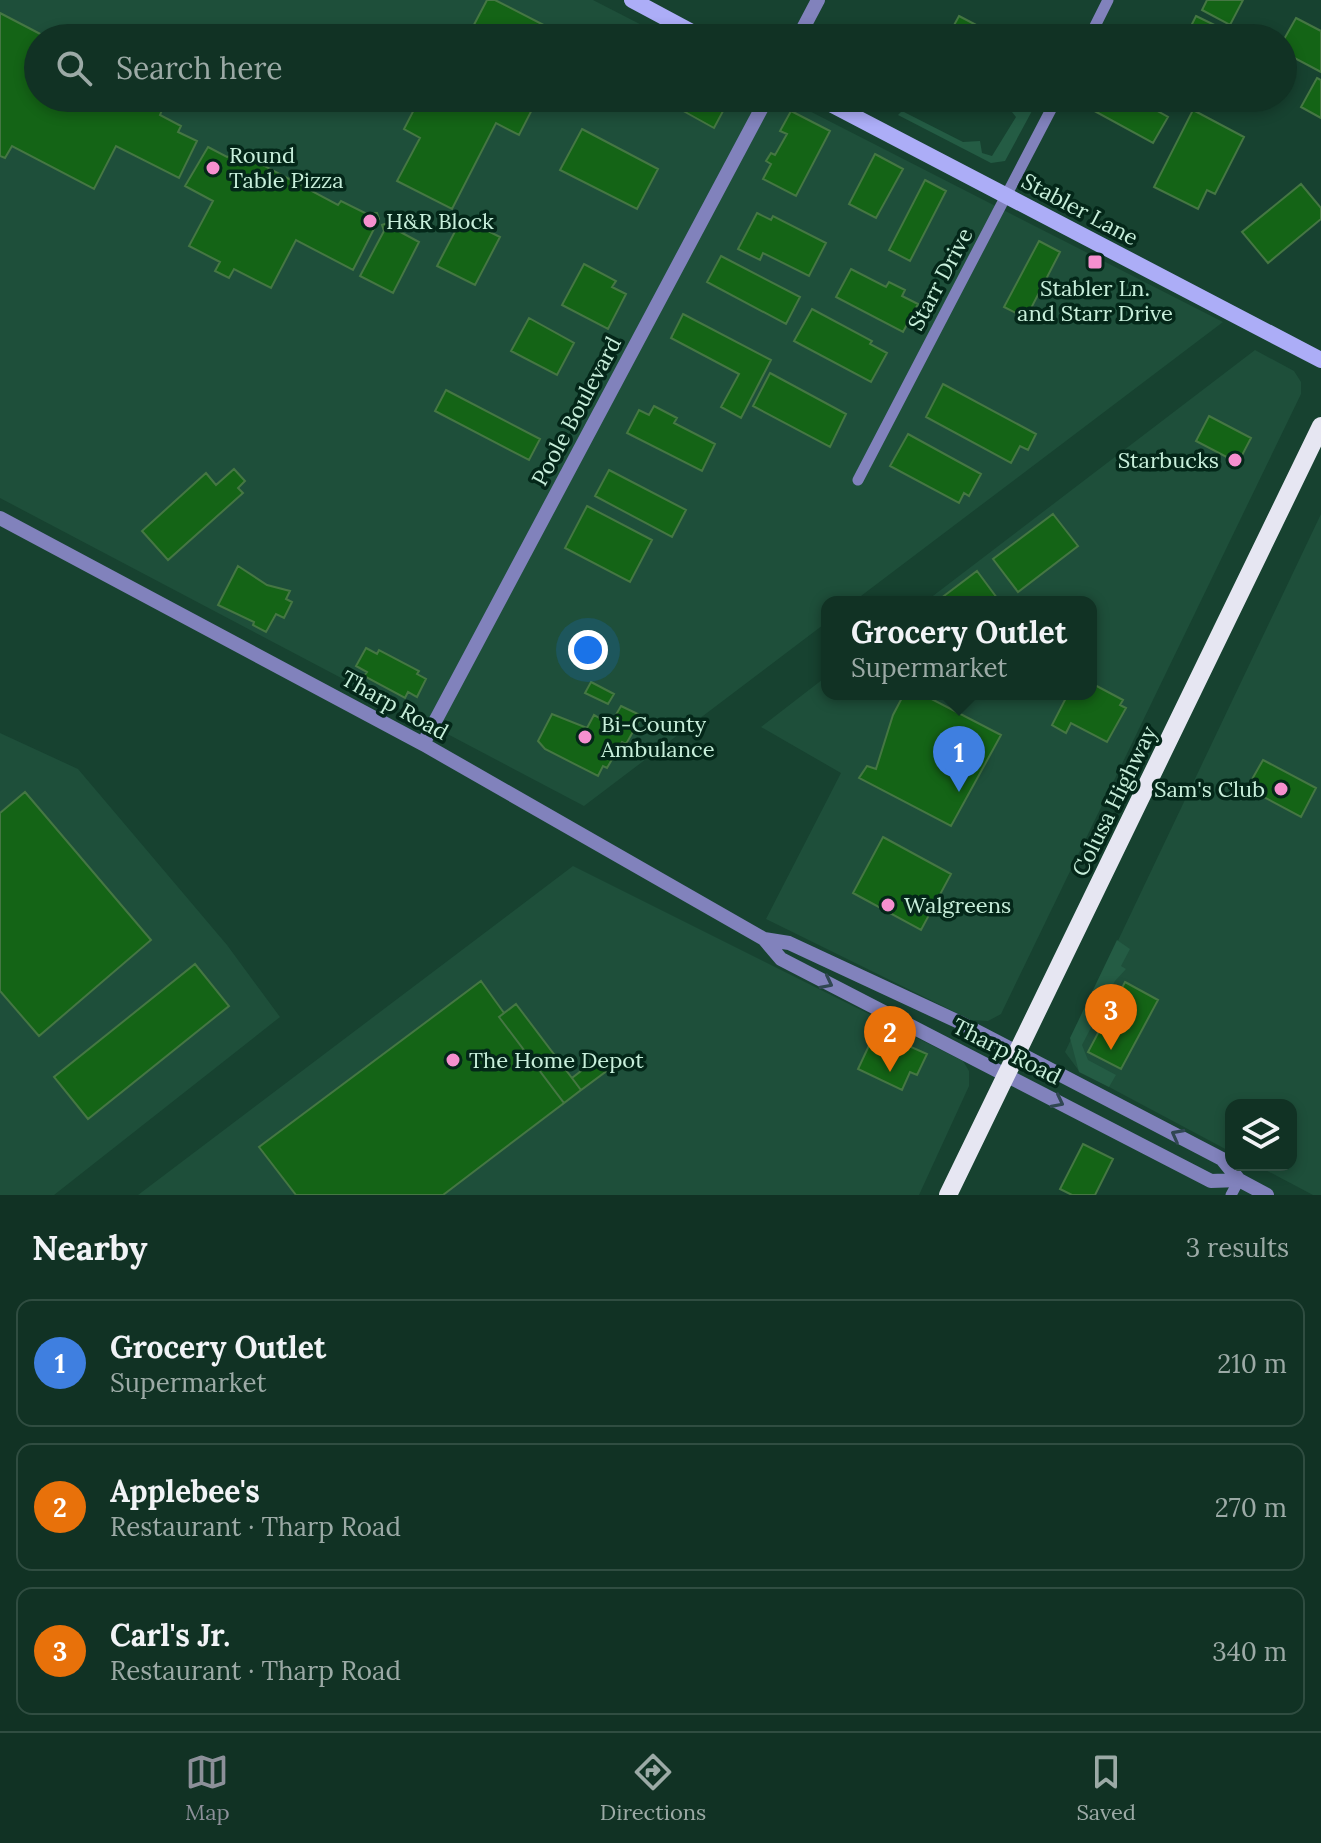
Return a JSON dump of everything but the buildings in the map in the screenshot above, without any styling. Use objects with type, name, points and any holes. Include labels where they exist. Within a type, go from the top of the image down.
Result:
[{"type":"highway","name":"Colusa Highway","points":[[948,1195],[1321,426]]},
{"type":"main road","points":[[632,0],[677,24]]},
{"type":"main road","name":"Stabler Lane","points":[[846,112],[1321,360]]},
{"type":"street","points":[[805,24],[818,0]]},
{"type":"street","points":[[1096,24],[1108,0]]},
{"type":"street","name":"Poole Boulevard","points":[[423,744],[760,112]]},
{"type":"street","name":"Starr Drive","points":[[858,480],[1050,112]]},
{"type":"street","name":"Tharp Road","points":[[0,518],[423,744],[764,939],[781,959],[1211,1181],[1239,1180]]},
{"type":"street","name":"Tharp Road","points":[[764,939],[789,943],[1017,1051],[1222,1159],[1239,1180],[1267,1195]]},
{"type":"street","points":[[1231,1195],[1239,1180]]},
{"type":"shaded area","points":[[0,0],[593,0],[640,24],[24,24],[24,112],[811,112],[1223,322],[861,596],[821,596],[821,627],[584,806],[0,498]]},
{"type":"shaded area","points":[[904,112],[963,142],[980,141],[982,153],[992,156],[1016,117],[1012,112],[1031,112],[1005,161],[991,163],[898,115]]},
{"type":"shaded area","points":[[1255,350],[1294,371],[1301,382],[1301,394],[1001,1014],[988,1021],[971,1020],[766,919],[841,773],[761,727],[821,681],[821,700],[1097,700],[1097,596],[933,596]]},
{"type":"shaded area","points":[[1321,514],[1321,1195],[1313,1195],[1267,1171],[1297,1171],[1297,1099],[1225,1099],[1225,1149],[1079,1071],[1065,1052]]},
{"type":"shaded area","points":[[0,733],[78,769],[227,945],[280,1017],[54,1195],[0,1195]]},
{"type":"shaded area","points":[[573,866],[963,1061],[969,1071],[969,1086],[919,1195],[138,1195]]},
{"type":"shaded area","points":[[1117,940],[1130,949],[1121,966],[1126,969],[1115,981],[1082,1045],[1088,1060],[1116,1075],[1109,1087],[1079,1072],[1070,1038]]},
{"type":"place","name":"Round Table Pizza","points":[[213,168]]},
{"type":"place","name":"H&R Block","points":[[370,221]]},
{"type":"place","name":"Stabler Ln. and Starr Drive","points":[[1095,262]]},
{"type":"place","name":"Starbucks","points":[[1235,460]]},
{"type":"place","name":"Bi-County Ambulance","points":[[585,737]]},
{"type":"place","name":"Sam's Club","points":[[1281,789]]},
{"type":"place","name":"Grocery Outlet","points":[[959,792]]},
{"type":"place","name":"Walgreens","points":[[888,905]]},
{"type":"place","name":"Carl's Jr.","points":[[1111,1050]]},
{"type":"place","name":"The Home Depot","points":[[453,1060]]},
{"type":"place","name":"Applebee's","points":[[890,1072]]}]
